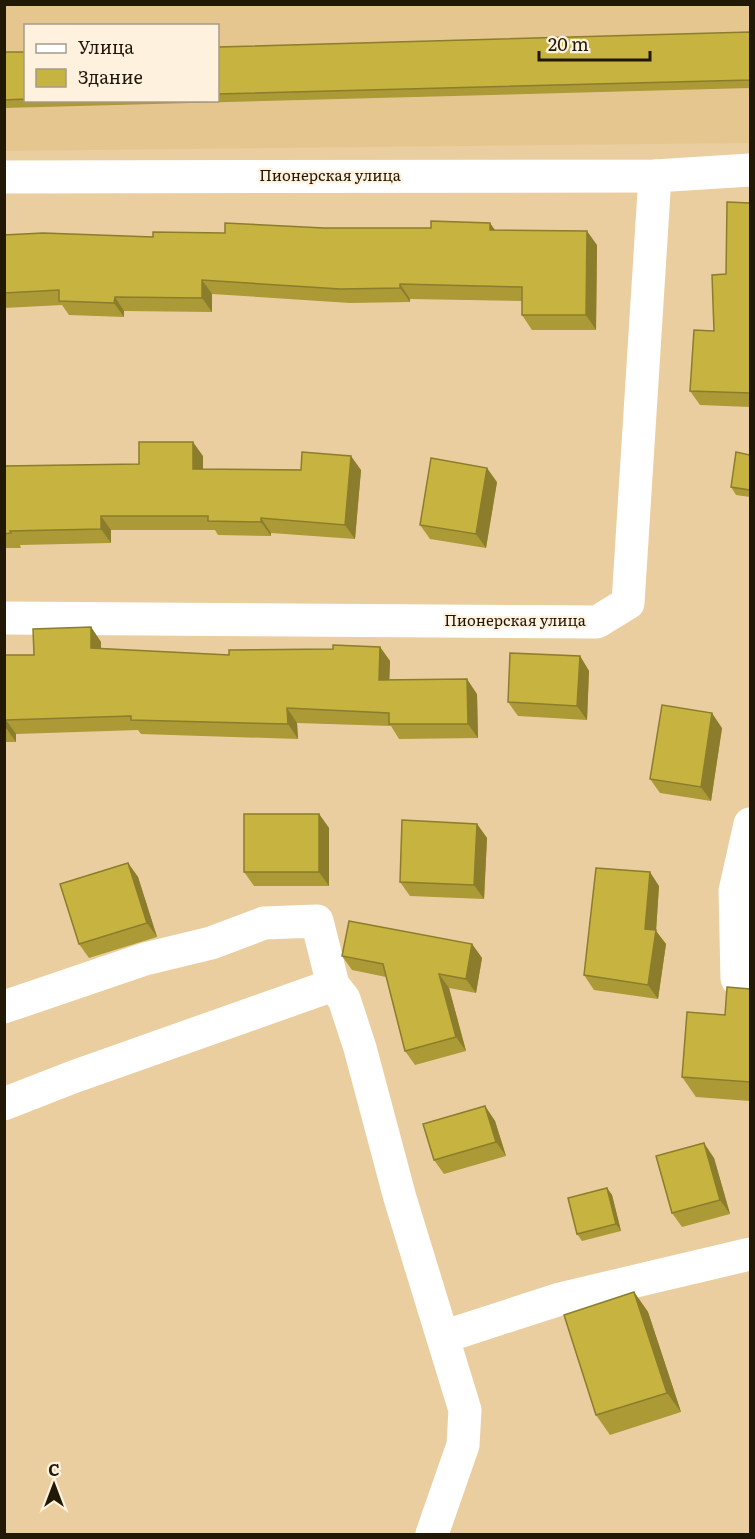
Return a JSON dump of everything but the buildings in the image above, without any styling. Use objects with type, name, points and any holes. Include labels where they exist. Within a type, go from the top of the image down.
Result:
[{"type":"street","name":"Пионерская улица","points":[[4,177],[655,176],[750,170]]},
{"type":"street","name":"Пионерская улица","points":[[4,618],[597,622],[628,603],[655,176]]},
{"type":"street","points":[[744,981],[735,891],[750,824]]},
{"type":"street","points":[[4,1006],[144,959],[211,943],[264,923],[317,921],[333,985],[344,999],[357,1038],[400,1198],[465,1410],[463,1445],[432,1534]]},
{"type":"street","points":[[4,1104],[73,1077],[333,985]]},
{"type":"street","points":[[443,1338],[560,1299],[750,1254]]},
{"type":"shaded area","points":[[4,5],[750,5],[750,143],[5,151]]}]
